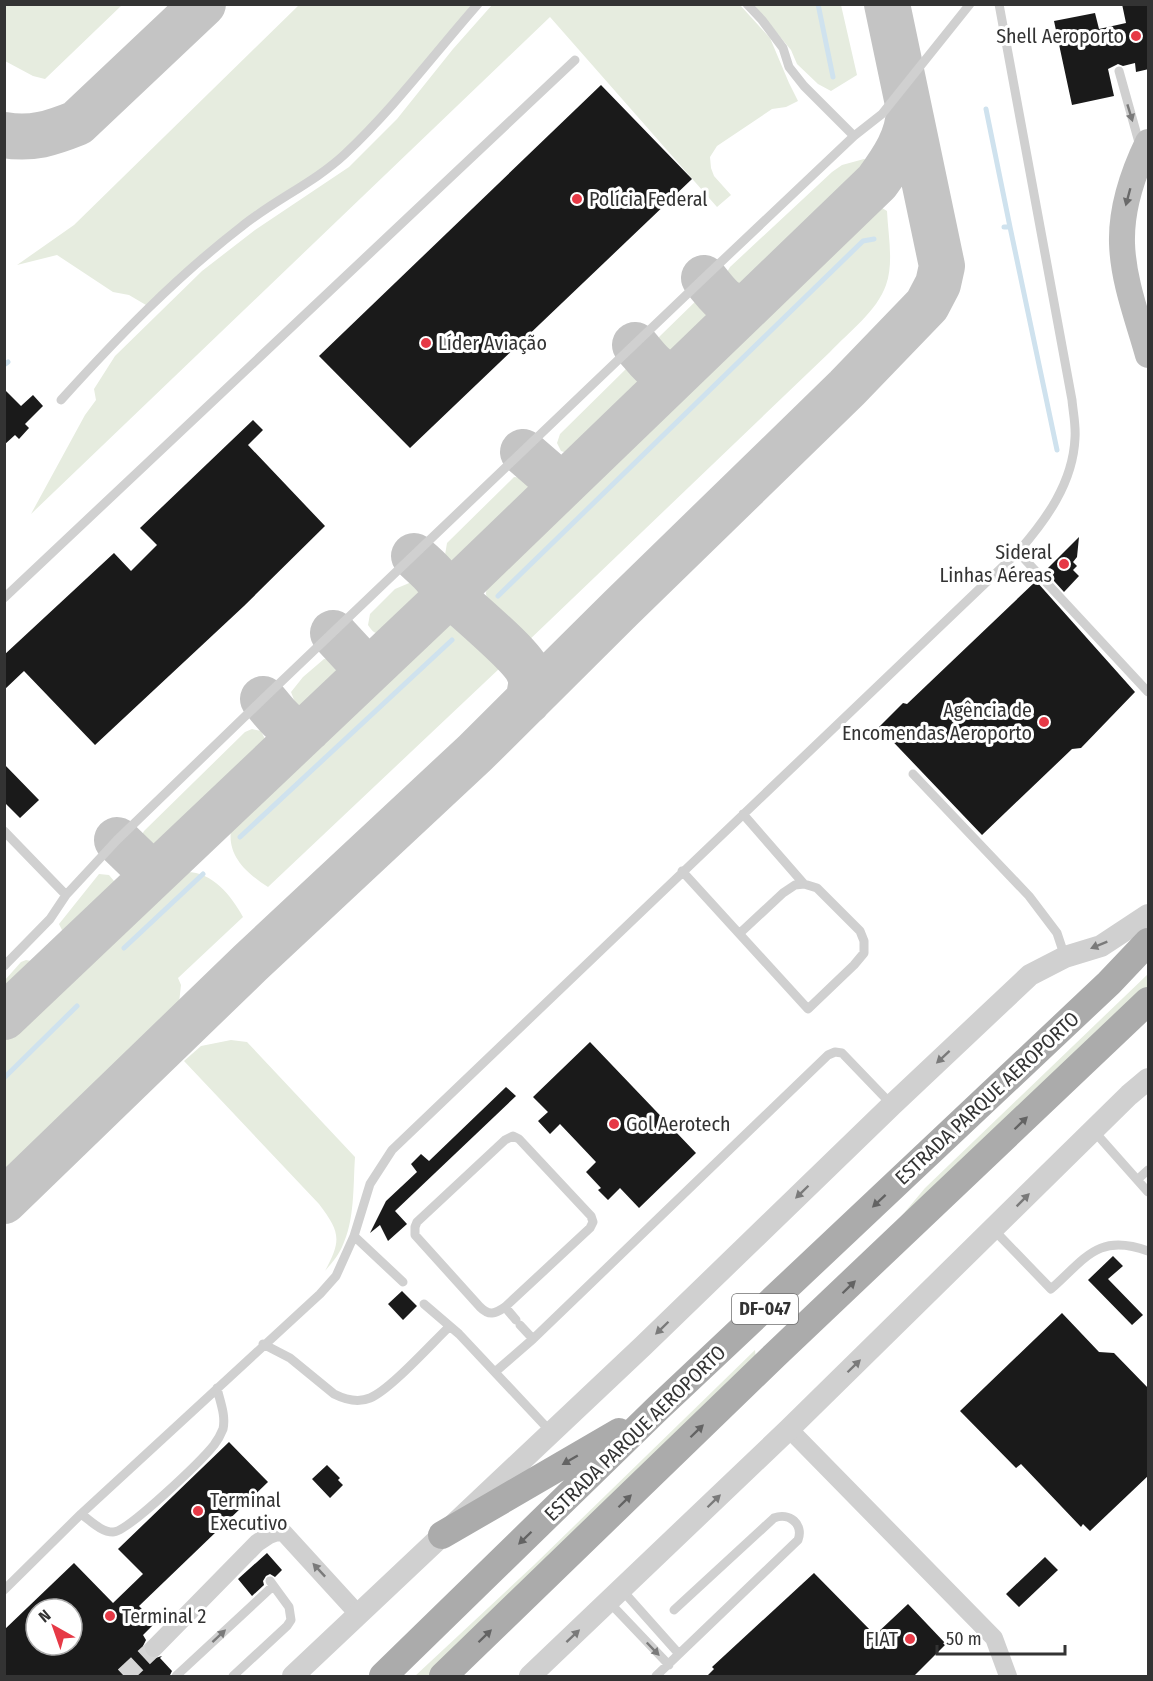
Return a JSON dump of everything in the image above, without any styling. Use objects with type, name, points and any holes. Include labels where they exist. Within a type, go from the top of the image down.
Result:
[{"type":"main road","points":[[1146,148],[1126,199],[1122,243],[1126,273],[1149,355]]},
{"type":"main road","name":"ESTRADA PARQUE AEROPORTO","points":[[383,1677],[657,1409],[794,1282],[1109,983],[1149,942]]},
{"type":"main road","name":"ESTRADA PARQUE AEROPORTO","points":[[442,1677],[776,1355],[1149,1001]]},
{"type":"main road","points":[[794,1282],[797,1301],[802,1310],[817,1318]]},
{"type":"main road","points":[[750,1323],[769,1338],[776,1355]]},
{"type":"main road","points":[[442,1534],[657,1409]]},
{"type":"street","points":[[293,1677],[1030,975],[1065,957],[1101,946],[1149,915]]},
{"type":"street","points":[[530,1677],[789,1429],[1093,1130],[1149,1078]]},
{"type":"street","points":[[789,1429],[994,1638],[1008,1677]]},
{"type":"street","points":[[154,1648],[251,1558],[269,1535],[277,1532],[284,1533],[358,1614]]},
{"type":"lane","points":[[61,400],[104,353],[199,259],[252,218],[305,185],[344,155],[388,111],[478,4]]},
{"type":"lane","points":[[747,4],[783,48],[789,67],[804,86],[854,136]]},
{"type":"lane","points":[[4,966],[50,919],[66,895],[117,840],[854,136],[882,114],[970,4]]},
{"type":"lane","points":[[4,1590],[81,1514],[263,1344],[320,1294],[336,1276],[354,1236],[370,1184],[392,1150],[1018,552],[1038,528],[1058,496],[1071,463],[1075,437],[1072,400],[999,4]]},
{"type":"lane","points":[[4,598],[575,60]]},
{"type":"lane","points":[[1119,71],[1146,148]]},
{"type":"lane","points":[[1018,552],[1149,692]]},
{"type":"lane","points":[[913,774],[1029,896],[1057,933],[1065,957]]},
{"type":"lane","points":[[742,814],[804,884]]},
{"type":"lane","points":[[4,831],[66,895]]},
{"type":"lane","points":[[682,871],[808,1009],[854,965],[864,952],[864,941],[860,931],[817,888],[804,884],[795,885],[783,893],[740,933]]},
{"type":"lane","points":[[495,1372],[828,1055],[835,1052],[842,1053],[892,1105]]},
{"type":"lane","points":[[1093,1130],[1149,1192]]},
{"type":"lane","points":[[513,1136],[519,1139],[591,1216],[593,1222],[590,1228],[505,1307],[495,1314],[485,1312],[415,1235],[414,1231],[417,1222],[505,1140],[513,1136]]},
{"type":"lane","points":[[1138,1179],[1149,1170]]},
{"type":"lane","points":[[993,1229],[1051,1289],[1098,1248],[1118,1243],[1149,1251]]},
{"type":"lane","points":[[354,1236],[403,1282]]},
{"type":"lane","points":[[424,1304],[450,1326],[551,1432]]},
{"type":"lane","points":[[505,1307],[532,1339]]},
{"type":"lane","points":[[263,1344],[290,1358],[342,1398],[363,1400],[371,1398],[384,1389],[450,1326]]},
{"type":"lane","points":[[81,1514],[102,1530],[115,1532],[130,1524],[155,1502],[215,1444],[219,1437],[222,1431],[223,1411],[217,1388]]},
{"type":"lane","points":[[656,1677],[798,1540],[801,1533],[800,1527],[788,1516],[780,1515],[774,1518],[674,1610]]},
{"type":"lane","points":[[176,1677],[272,1583],[289,1607],[291,1620],[233,1677]]},
{"type":"lane","points":[[615,1596],[679,1654]]},
{"type":"lane","points":[[615,1596],[669,1665]]},
{"type":"shaded area","points":[[4,5],[122,5],[45,79],[33,76],[5,61]]},
{"type":"shaded area","points":[[299,5],[477,5],[353,146],[146,305],[129,295],[113,292],[57,255],[17,265],[74,225]]},
{"type":"shaded area","points":[[492,5],[740,5],[770,38],[798,101],[786,107],[772,109],[717,146],[710,157],[711,168],[714,176],[731,195],[717,207],[550,17],[31,514],[85,415],[96,400],[94,389],[115,356],[202,271],[255,230],[349,167],[397,119]]},
{"type":"shaded area","points":[[754,5],[841,5],[857,75],[831,91],[818,84],[797,64],[791,50]]},
{"type":"shaded area","points":[[864,159],[875,168],[752,289],[740,290],[726,279],[730,267],[832,172],[842,165]]},
{"type":"shaded area","points":[[882,208],[887,211],[890,267],[886,285],[876,304],[830,352],[525,644],[491,607],[486,594],[490,580],[875,210]]},
{"type":"shaded area","points":[[701,296],[712,303],[713,315],[710,325],[678,352],[668,353],[663,350],[657,345],[659,337]]},
{"type":"shaded area","points":[[630,365],[637,365],[647,376],[645,386],[639,395],[579,451],[570,454],[561,451],[557,443],[560,434]]},
{"type":"shaded area","points":[[514,477],[526,480],[530,487],[530,497],[455,569],[451,571],[447,569],[444,561],[447,543]]},
{"type":"shaded area","points":[[414,581],[426,584],[434,590],[387,634],[374,632],[368,625],[370,614],[395,589]]},
{"type":"shaded area","points":[[460,621],[473,629],[501,667],[268,887],[259,881],[243,867],[233,850],[231,830],[234,819],[438,625]]},
{"type":"shaded area","points":[[324,659],[336,660],[340,663],[342,677],[316,703],[303,707],[296,705],[291,692],[303,677]]},
{"type":"shaded area","points":[[252,729],[261,731],[266,741],[265,751],[166,845],[151,848],[139,840],[144,831],[245,732]]},
{"type":"shaded area","points":[[187,872],[213,880],[227,893],[243,917],[178,978],[181,985],[179,1003],[51,1128],[5,1169],[5,1040],[174,877]]},
{"type":"shaded area","points":[[99,874],[109,875],[114,881],[114,894],[72,935],[63,932],[59,924]]},
{"type":"shaded area","points":[[31,961],[32,967],[28,977],[5,999],[5,980],[21,962]]},
{"type":"shaded area","points":[[1148,974],[1148,994],[884,1237],[925,1188]]},
{"type":"shaded area","points":[[231,1040],[247,1042],[355,1157],[353,1203],[349,1226],[340,1250],[325,1271],[336,1244],[335,1229],[326,1214],[184,1061],[201,1046]]},
{"type":"shaded area","points":[[755,1350],[756,1360],[437,1676],[415,1676],[534,1565]]},
{"type":"building","points":[[1122,4],[1149,4],[1149,69],[1136,72],[1135,63],[1123,66],[1118,64],[1108,69],[1114,96],[1072,105],[1054,21],[1095,13],[1099,29],[1126,23]]},
{"type":"building","points":[[601,85],[692,179],[410,448],[319,356]]},
{"type":"building","points":[[4,389],[21,406],[33,395],[43,406],[25,424],[29,428],[19,439],[15,435],[4,445]]},
{"type":"building","points":[[253,420],[263,430],[248,445],[325,526],[244,606],[95,745],[24,671],[4,690],[4,655],[114,553],[131,571],[157,545],[140,528]]},
{"type":"building","name":"Sideral Linhas Aéreas","points":[[1079,537],[1077,557],[1073,562],[1077,566],[1073,570],[1079,576],[1064,592],[1045,571]]},
{"type":"building","points":[[1036,581],[1135,692],[1081,748],[1072,749],[982,835],[879,727],[903,703],[907,704]]},
{"type":"building","points":[[4,764],[39,800],[20,818],[4,802]]},
{"type":"building","name":"Gol Aerotech","points":[[590,1042],[696,1153],[639,1208],[620,1188],[608,1200],[598,1190],[601,1188],[586,1172],[596,1162],[560,1124],[550,1134],[538,1121],[548,1112],[533,1097]]},
{"type":"building","points":[[506,1087],[516,1096],[395,1211],[407,1224],[388,1241],[380,1225],[370,1233],[386,1201],[417,1172],[411,1164],[421,1154],[429,1161]]},
{"type":"building","points":[[1113,1256],[1123,1266],[1108,1279],[1143,1315],[1132,1325],[1088,1280]]},
{"type":"building","points":[[402,1291],[417,1306],[403,1320],[388,1304]]},
{"type":"building","points":[[1062,1313],[1099,1352],[1114,1353],[1149,1389],[1149,1475],[1090,1531],[1083,1524],[1081,1527],[1021,1464],[1016,1468],[960,1411]]},
{"type":"building","points":[[229,1442],[268,1482],[139,1606],[155,1623],[143,1635],[146,1640],[143,1652],[152,1659],[162,1656],[160,1658],[172,1671],[169,1677],[4,1677],[4,1630],[24,1611],[24,1657],[84,1657],[84,1597],[38,1597],[74,1563],[113,1603],[143,1574],[118,1549]]},
{"type":"building","points":[[327,1465],[340,1478],[338,1480],[343,1485],[330,1498],[312,1479]]},
{"type":"building","points":[[267,1553],[282,1570],[275,1577],[270,1574],[266,1576],[263,1581],[264,1585],[252,1596],[238,1579]]},
{"type":"building","points":[[1045,1557],[1058,1570],[1019,1607],[1006,1594]]},
{"type":"building","points":[[814,1573],[875,1635],[908,1604],[946,1644],[913,1677],[706,1677],[714,1669],[712,1667]]},
{"type":"waterway","points":[[818,4],[833,77]]},
{"type":"waterway","points":[[986,109],[1010,227]]},
{"type":"waterway","points":[[1004,227],[1010,227],[1057,450]]},
{"type":"waterway","points":[[498,596],[863,241],[874,239]]},
{"type":"waterway","points":[[4,365],[8,362]]},
{"type":"waterway","points":[[240,837],[452,640]]},
{"type":"waterway","points":[[124,948],[203,874]]},
{"type":"waterway","points":[[4,1078],[77,1006]]},
{"type":"taxiway","points":[[4,135],[24,137],[42,135],[77,123],[203,4]]},
{"type":"taxiway","points":[[4,1201],[250,963],[475,753],[847,388],[927,305],[938,284],[942,266],[887,4]]},
{"type":"taxiway","points":[[4,1017],[453,591],[877,182],[903,139],[909,109]]},
{"type":"taxiway","points":[[704,278],[723,300],[734,306],[749,305]]},
{"type":"taxiway","points":[[635,345],[659,370],[671,374],[678,373]]},
{"type":"taxiway","points":[[523,452],[553,478],[568,480]]},
{"type":"taxiway","points":[[414,556],[438,581],[443,600]]},
{"type":"taxiway","points":[[460,603],[525,666],[531,680],[528,701]]},
{"type":"taxiway","points":[[333,633],[358,660],[360,679]]},
{"type":"taxiway","points":[[263,699],[282,721],[294,728],[308,729]]},
{"type":"taxiway","points":[[117,840],[147,869],[153,870],[163,866]]},
{"type":"tunnel","points":[[124,1676],[154,1648]]},
{"type":"place","name":"Shell Aeroporto","points":[[1136,36]]},
{"type":"place","name":"Polícia Federal","points":[[577,199]]},
{"type":"place","name":"Líder Aviação","points":[[426,343]]},
{"type":"place","name":"Sideral Linhas Aéreas","points":[[1064,564]]},
{"type":"place","name":"Agência de Encomendas Aeroporto","points":[[1044,722]]},
{"type":"place","name":"Gol Aerotech","points":[[614,1124]]},
{"type":"place","name":"Terminal Executivo","points":[[198,1511]]},
{"type":"place","name":"Terminal 2","points":[[110,1616]]},
{"type":"place","name":"FIAT","points":[[910,1639]]}]
